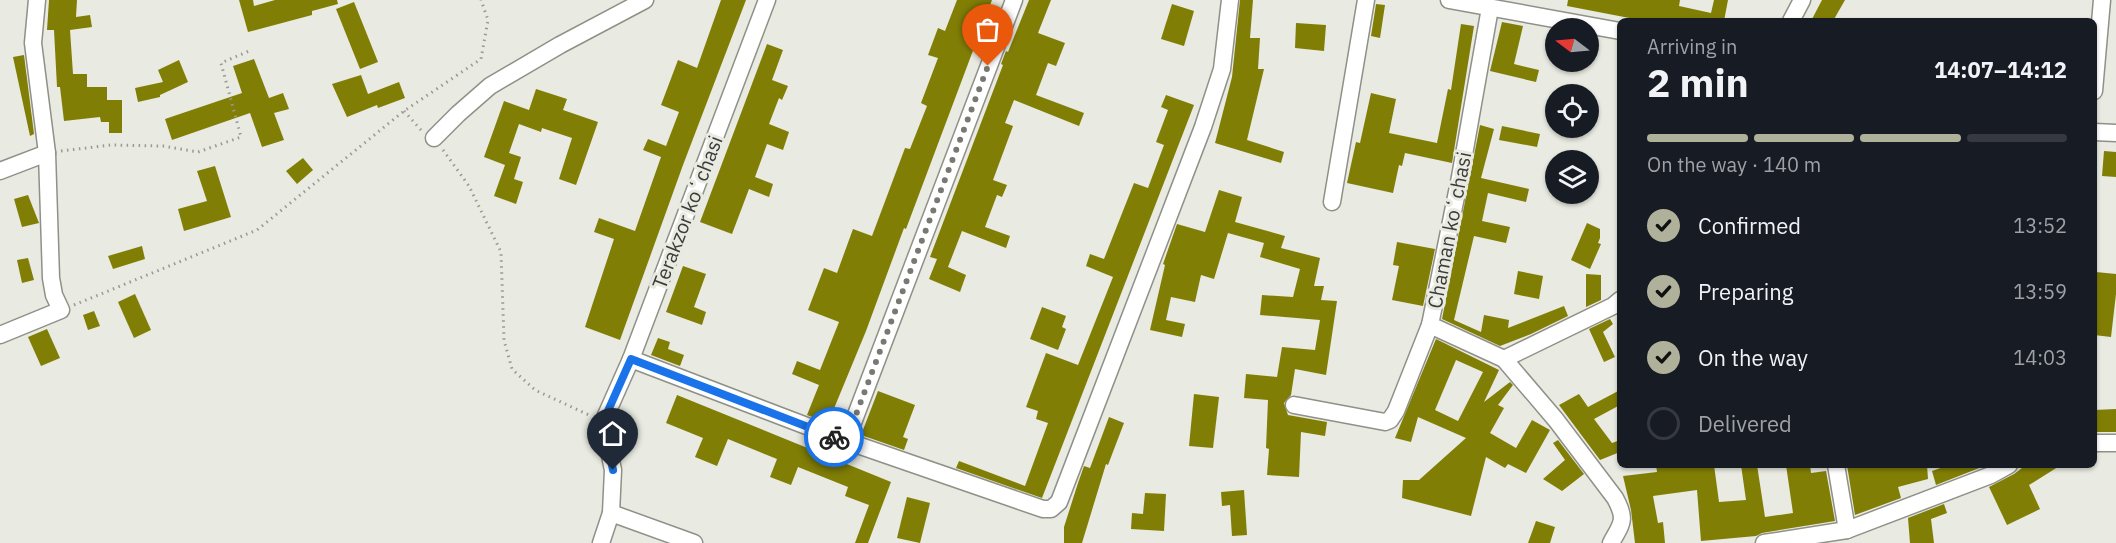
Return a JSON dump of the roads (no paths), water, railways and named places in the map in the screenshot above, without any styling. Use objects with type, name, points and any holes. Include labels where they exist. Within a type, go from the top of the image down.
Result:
[{"type":"street","points":[[0,335],[61,310],[54,295],[51,278],[47,153],[33,43],[37,0]]},
{"type":"street","points":[[434,138],[489,86],[645,0]]},
{"type":"street","name":"Terakzor koʻchasi","points":[[611,513],[613,470],[603,422],[631,359],[767,0]]},
{"type":"street","points":[[846,441],[1014,0]]},
{"type":"street","points":[[631,359],[846,441],[1043,509],[1051,509],[1059,502],[1203,127],[1222,69],[1230,0]]},
{"type":"street","points":[[1332,202],[1366,0]]},
{"type":"street","points":[[1449,0],[1617,31]]},
{"type":"street","points":[[1793,18],[1802,0]]},
{"type":"street","points":[[2097,57],[2102,0]]},
{"type":"street","name":"Chaman koʻchasi","points":[[1490,8],[1430,324],[1504,359],[1556,420],[1615,498],[1622,512],[1622,523],[1611,543]]},
{"type":"street","points":[[2097,132],[2116,133]]},
{"type":"street","points":[[0,171],[47,153]]},
{"type":"street","points":[[1504,359],[1617,303]]},
{"type":"street","points":[[1294,405],[1385,422],[1390,420],[1396,411],[1430,324]]},
{"type":"street","points":[[2097,443],[2116,443]]},
{"type":"street","points":[[1837,468],[1847,530]]},
{"type":"street","points":[[1764,543],[1847,530],[1991,475],[2003,468]]},
{"type":"street","points":[[601,543],[611,513],[694,543]]}]
